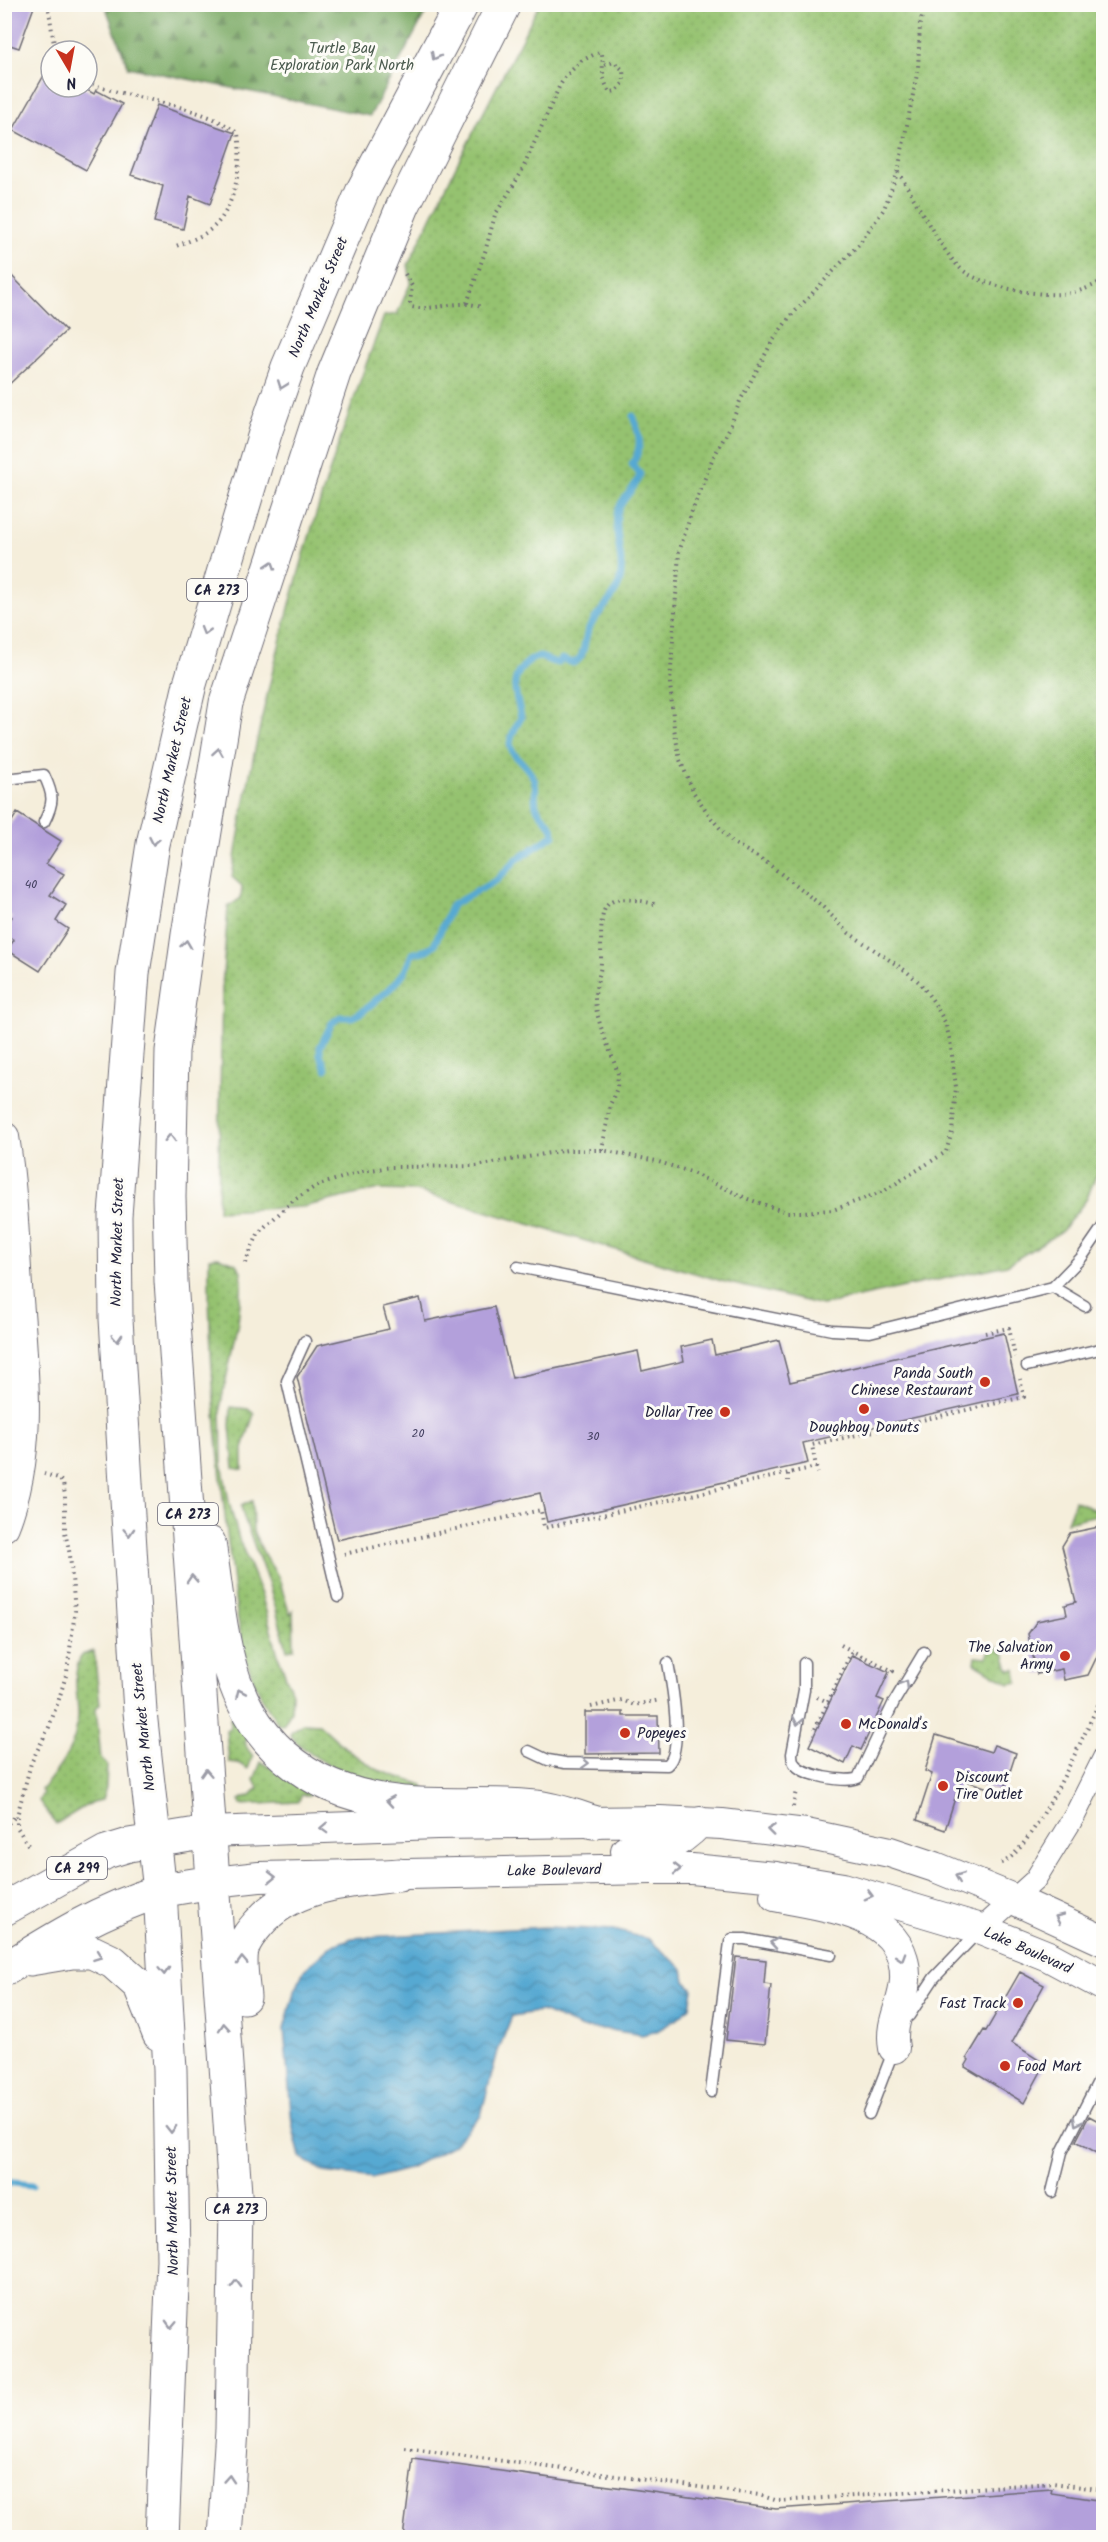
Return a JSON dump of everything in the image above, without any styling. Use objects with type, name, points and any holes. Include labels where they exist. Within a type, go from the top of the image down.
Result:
[{"type":"main road","name":"North Market Street","points":[[162,2538],[173,2260],[170,2070],[160,1892],[140,1712],[116,1319],[115,1216],[133,974],[153,844],[190,684],[256,461],[288,367],[363,190],[462,4]]},
{"type":"main road","name":"CA 273","points":[[225,2538],[232,2429],[236,2208],[171,1281],[172,1051],[190,923],[226,703],[334,373],[403,206],[504,4]]},
{"type":"main road","points":[[4,1137],[20,1333],[18,1431],[20,1467],[4,1526]]},
{"type":"main road","points":[[170,1197],[189,1257],[192,1348],[209,1544],[224,1638],[235,1682],[248,1712],[259,1728],[299,1770],[331,1787],[363,1797],[403,1803],[536,1807],[593,1822]]},
{"type":"main road","points":[[155,1840],[209,1832],[437,1824],[700,1822],[806,1834],[890,1852],[935,1867],[1013,1899],[1104,1941]]},
{"type":"main road","points":[[470,1871],[511,1855],[663,1849],[690,1834],[700,1822]]},
{"type":"main road","name":"CA 299","points":[[4,1909],[106,1852],[155,1840]]},
{"type":"main road","name":"Lake Boulevard","points":[[12,1965],[65,1931],[104,1913],[160,1892],[214,1882],[259,1877],[399,1875],[470,1871],[681,1869],[776,1877],[843,1888],[981,1929],[1048,1956],[1104,1986]]},
{"type":"main road","points":[[724,1872],[751,1890],[842,1911],[866,1919],[881,1927],[893,1938],[902,1957],[905,1981],[893,2025],[894,2048]]},
{"type":"main road","points":[[236,2208],[247,2057],[242,1951],[248,1936],[271,1910],[296,1895],[333,1883],[399,1875]]},
{"type":"main road","points":[[12,1965],[72,1952],[92,1952],[113,1962],[140,1986],[170,2070]]},
{"type":"street","points":[[981,1929],[1035,1880],[1058,1845],[1102,1764]]},
{"type":"lane","points":[[4,779],[44,775],[52,793],[51,808],[44,822]]},
{"type":"lane","points":[[518,1267],[832,1330],[870,1332],[1053,1287],[1082,1257],[1104,1225]]},
{"type":"lane","points":[[1053,1287],[1085,1306]]},
{"type":"lane","points":[[305,1341],[287,1381],[338,1597]]},
{"type":"lane","points":[[1021,1367],[1104,1348]]},
{"type":"lane","points":[[804,1663],[804,1690],[792,1754],[793,1761],[796,1766],[807,1772],[828,1778],[855,1779],[858,1778],[894,1702],[924,1652]]},
{"type":"lane","points":[[529,1751],[548,1760],[565,1763],[667,1766],[672,1761],[675,1752],[674,1698],[668,1663]]},
{"type":"lane","points":[[869,2114],[894,2048],[923,1992],[981,1929]]},
{"type":"lane","points":[[711,2092],[729,1946],[732,1939],[785,1945],[831,1956]]},
{"type":"lane","points":[[1052,2192],[1062,2152],[1104,2070]]},
{"type":"path","points":[[48,4],[53,39]]},
{"type":"path","points":[[245,1263],[259,1232],[277,1214],[308,1190],[341,1177],[391,1167],[476,1166],[567,1150],[602,1150],[656,1161],[690,1172],[748,1199],[786,1212],[801,1212],[833,1210],[884,1191],[946,1152],[952,1132],[956,1088],[951,1040],[945,1022],[933,1001],[920,983],[906,971],[849,933],[822,906],[766,862],[733,843],[712,819],[694,793],[680,760],[674,728],[670,682],[679,552],[712,460],[772,342],[789,318],[873,227],[884,209],[898,171],[918,69],[920,24],[925,4]]},
{"type":"path","points":[[467,303],[477,278],[495,215],[521,173],[565,77],[585,58],[597,52],[602,54],[601,73],[604,81],[610,92],[617,91],[624,82],[623,70],[614,62],[603,65]]},
{"type":"path","points":[[99,87],[177,106],[232,129],[238,134],[240,167],[231,200],[212,229],[173,247]]},
{"type":"path","points":[[898,171],[952,258],[970,275],[1002,287],[1039,293],[1070,293],[1097,284],[1104,279]]},
{"type":"path","points":[[401,268],[412,286],[410,303],[412,307],[425,309],[467,303],[483,308]]},
{"type":"path","points":[[602,1150],[610,1105],[617,1088],[618,1074],[595,997],[602,963],[600,916],[607,906],[619,899],[630,898],[658,906]]},
{"type":"path","points":[[818,1473],[812,1445],[1024,1396],[1021,1367],[1009,1328],[985,1333]]},
{"type":"path","points":[[345,1554],[541,1510],[544,1528],[816,1467]]},
{"type":"path","points":[[28,1845],[17,1827],[17,1816],[31,1763],[49,1727],[62,1690],[72,1642],[75,1611],[70,1555],[65,1532],[64,1488],[58,1478],[44,1474]]},
{"type":"path","points":[[788,1474],[788,1481]]},
{"type":"path","points":[[841,1646],[892,1671],[888,1679]]},
{"type":"path","points":[[804,1690],[828,1702],[852,1651]]},
{"type":"path","points":[[1001,1863],[1012,1858],[1030,1834],[1074,1754],[1104,1692]]},
{"type":"path","points":[[591,1707],[622,1700],[634,1705],[668,1698]]},
{"type":"path","points":[[792,1810],[796,1790]]},
{"type":"path","points":[[4,1827],[17,1816]]},
{"type":"path","points":[[405,2448],[735,2492],[778,2501],[1053,2483],[1104,2490]]},
{"type":"green space","name":"Turtle Bay Exploration Park North","points":[[105,4],[430,5],[370,116],[128,67]]},
{"type":"green space","points":[[539,5],[1103,5],[1103,1159],[1086,1200],[1062,1231],[1007,1265],[822,1305],[725,1282],[417,1191],[375,1190],[303,1207],[218,1211],[222,987],[228,907],[241,898],[242,886],[232,877],[244,805],[258,734],[293,592],[335,453],[384,316],[397,314],[411,282],[408,265]]},
{"type":"green space","points":[[218,1257],[235,1263],[241,1271],[242,1283],[238,1323],[221,1403],[222,1463],[239,1539],[262,1597],[278,1655],[292,1693],[291,1711],[283,1725],[278,1724],[252,1676],[243,1646],[235,1597],[221,1477],[212,1367],[209,1258]]},
{"type":"green space","points":[[231,1407],[248,1409],[254,1414],[243,1448],[243,1470],[234,1468],[230,1426]]},
{"type":"green space","points":[[1075,1500],[1095,1509],[1097,1515],[1067,1522]]},
{"type":"green space","points":[[252,1501],[253,1531],[278,1576],[290,1614],[293,1610],[294,1649],[287,1650],[270,1588],[243,1515],[241,1506]]},
{"type":"green space","points":[[997,1647],[1000,1652],[1004,1652],[1009,1670],[1015,1669],[1018,1682],[1010,1684],[975,1663],[976,1656],[987,1657],[991,1648]]},
{"type":"green space","points":[[94,1651],[100,1704],[96,1708],[101,1759],[107,1765],[106,1787],[102,1800],[92,1802],[56,1824],[39,1801],[43,1793],[41,1790],[61,1765],[71,1747],[78,1715],[77,1669],[82,1655]]},
{"type":"green space","points":[[236,1716],[247,1736],[246,1744],[253,1756],[248,1769],[238,1763],[229,1762],[226,1730],[231,1727],[230,1718]]},
{"type":"green space","points":[[304,1723],[319,1724],[350,1752],[378,1770],[423,1785],[424,1789],[369,1780],[335,1768],[304,1749],[290,1736],[291,1732]]},
{"type":"green space","points":[[261,1762],[271,1768],[275,1767],[310,1793],[309,1795],[302,1795],[298,1802],[241,1805],[239,1800],[251,1795],[258,1788],[254,1780]]},
{"type":"water","points":[[546,1927],[614,1930],[648,1939],[683,1969],[685,1981],[693,1989],[690,2007],[677,2019],[657,2031],[642,2035],[582,2028],[542,2011],[512,2016],[498,2051],[481,2115],[453,2145],[405,2170],[374,2178],[324,2172],[300,2157],[292,2124],[284,2029],[294,1993],[304,1970],[331,1946],[352,1938]]},
{"type":"building","points":[[4,4],[35,4],[19,48],[4,43]]},
{"type":"building","points":[[39,84],[39,99],[99,99],[99,92],[122,104],[86,170],[13,130]]},
{"type":"building","points":[[157,105],[235,133],[210,204],[190,196],[183,229],[154,222],[163,186],[131,175]]},
{"type":"building","points":[[4,268],[66,331],[4,389]]},
{"type":"building","points":[[17,813],[61,841],[46,864],[64,874],[50,895],[66,905],[56,921],[68,929],[40,971],[7,950],[14,940],[4,934],[4,928],[12,917],[4,912],[4,834]]},
{"type":"building","points":[[420,1298],[425,1321],[494,1307],[512,1378],[638,1351],[642,1371],[684,1361],[681,1347],[712,1340],[715,1355],[779,1340],[790,1382],[1004,1333],[1018,1394],[803,1443],[808,1463],[547,1522],[540,1493],[337,1540],[297,1377],[317,1346],[389,1329],[383,1307]]},
{"type":"building","points":[[1104,1526],[1104,1607],[1100,1608],[1104,1624],[1104,1642],[1088,1675],[1064,1680],[1062,1669],[1037,1674],[1028,1634],[1037,1621],[1067,1615],[1065,1605],[1076,1602],[1062,1546],[1070,1533]]},
{"type":"building","name":"McDonald's","points":[[852,1655],[889,1672],[877,1698],[884,1701],[861,1750],[853,1746],[845,1764],[809,1746]]},
{"type":"building","name":"Popeyes","points":[[585,1712],[623,1712],[623,1716],[658,1716],[659,1753],[585,1754]]},
{"type":"building","name":"Discount Tire Outlet","points":[[936,1735],[991,1752],[994,1745],[1016,1753],[1003,1793],[961,1779],[945,1830],[917,1820],[932,1774],[925,1771]]},
{"type":"building","points":[[736,1957],[766,1960],[764,1984],[771,1985],[765,2044],[726,2040]]},
{"type":"building","name":"Food Mart","points":[[1020,1972],[1044,1985],[1012,2043],[1045,2064],[1024,2103],[965,2067],[969,2060],[967,2058],[984,2030],[986,2031]]},
{"type":"building","points":[[1089,2116],[1104,2124],[1104,2157],[1076,2141]]},
{"type":"building","points":[[413,2459],[776,2509],[1052,2489],[1051,2493],[1104,2501],[1104,2538],[403,2538]]},
{"type":"waterway","points":[[326,1069],[320,1054],[320,1047],[332,1023],[340,1017],[352,1017],[362,1012],[395,984],[405,971],[412,954],[427,950],[434,945],[452,905],[497,880],[516,860],[554,835],[552,828],[537,808],[535,781],[510,746],[514,730],[521,718],[515,682],[521,669],[534,658],[540,657],[558,663],[562,659],[573,663],[577,661],[582,654],[586,635],[591,625],[619,584],[621,559],[617,514],[621,503],[636,484],[640,474],[632,464],[639,447],[633,416]]},
{"type":"waterway","points":[[4,2182],[32,2185]]},
{"type":"place","name":"Panda South Chinese Restaurant","points":[[985,1382]]},
{"type":"place","name":"Doughboy Donuts","points":[[864,1409]]},
{"type":"place","name":"Dollar Tree","points":[[725,1412]]},
{"type":"place","name":"The Salvation Army","points":[[1065,1656]]},
{"type":"place","name":"McDonald's","points":[[846,1724]]},
{"type":"place","name":"Popeyes","points":[[625,1733]]},
{"type":"place","name":"Discount Tire Outlet","points":[[943,1786]]},
{"type":"place","name":"Fast Track","points":[[1018,2003]]},
{"type":"place","name":"Food Mart","points":[[1005,2066]]}]
